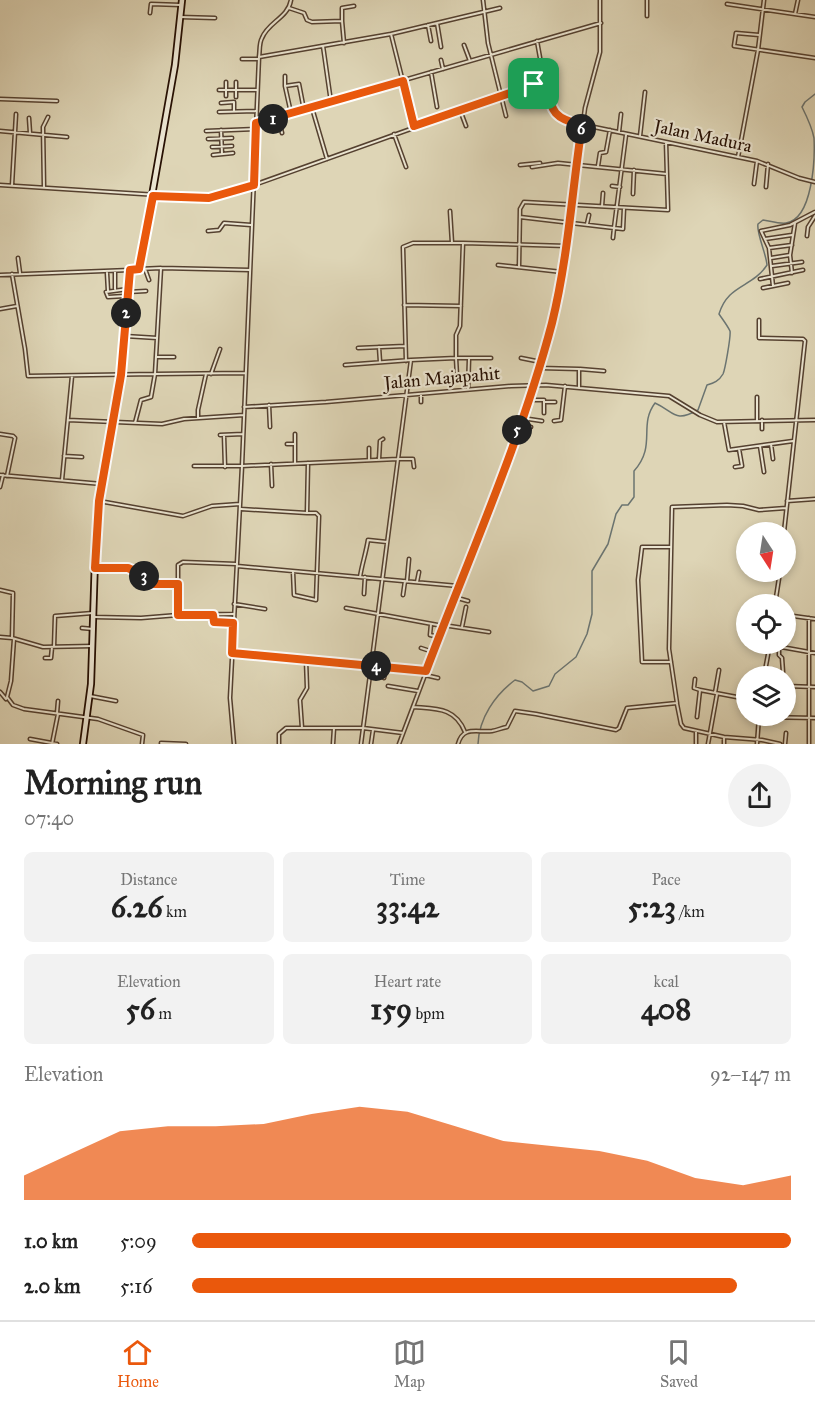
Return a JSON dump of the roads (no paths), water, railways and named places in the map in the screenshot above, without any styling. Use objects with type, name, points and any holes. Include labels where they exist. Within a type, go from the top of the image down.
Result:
[{"type":"street","points":[[234,744],[230,703],[259,58],[262,36],[289,8],[291,0]]},
{"type":"street","points":[[483,0],[491,55],[506,116]]},
{"type":"street","points":[[399,744],[522,418],[552,323],[567,246],[582,125],[597,66],[601,23],[600,0]]},
{"type":"street","points":[[647,0],[647,16]]},
{"type":"street","points":[[738,158],[758,50],[764,0]]},
{"type":"street","points":[[795,14],[798,0]]},
{"type":"street","points":[[139,269],[175,65],[181,2],[151,4],[150,13]]},
{"type":"street","points":[[728,4],[815,17]]},
{"type":"street","points":[[344,43],[342,8],[354,6]]},
{"type":"street","points":[[289,8],[304,13],[307,20],[312,22],[342,21]]},
{"type":"street","points":[[242,60],[391,34],[500,8]]},
{"type":"street","points":[[180,17],[215,18]]},
{"type":"street","points":[[437,23],[441,47]]},
{"type":"street","points":[[256,123],[601,23]]},
{"type":"street","points":[[428,25],[431,41]]},
{"type":"street","points":[[759,34],[736,33],[734,45],[815,58]]},
{"type":"street","points":[[391,34],[414,126]]},
{"type":"street","points":[[0,185],[209,198],[254,185],[545,81],[537,41]]},
{"type":"street","points":[[464,45],[470,61]]},
{"type":"street","points":[[323,46],[331,102]]},
{"type":"street","points":[[441,60],[443,69]]},
{"type":"street","points":[[431,72],[437,107]]},
{"type":"street","points":[[285,76],[291,113]]},
{"type":"street","points":[[285,87],[299,81],[304,110]]},
{"type":"street","name":"Jalan Madura","points":[[545,81],[553,112],[561,118],[582,125],[757,161],[815,182]]},
{"type":"street","points":[[226,82],[226,96]]},
{"type":"street","points":[[236,82],[236,97]]},
{"type":"street","points":[[534,84],[531,95],[534,104]]},
{"type":"street","points":[[219,90],[257,90]]},
{"type":"street","points":[[640,136],[645,92]]},
{"type":"street","points":[[0,99],[57,101]]},
{"type":"street","points":[[221,102],[234,102],[234,111]]},
{"type":"street","points":[[312,108],[327,159]]},
{"type":"street","points":[[460,110],[466,126]]},
{"type":"street","points":[[219,112],[256,111]]},
{"type":"street","points":[[12,185],[16,114]]},
{"type":"street","points":[[619,132],[621,114]]},
{"type":"street","points":[[44,187],[43,127],[48,117]]},
{"type":"street","points":[[277,117],[282,133]]},
{"type":"street","points":[[29,118],[30,134]]},
{"type":"street","points":[[206,130],[256,129]]},
{"type":"street","points":[[221,130],[222,154]]},
{"type":"street","points":[[598,166],[600,152],[606,152],[610,130]]},
{"type":"street","points":[[0,131],[67,137]]},
{"type":"street","points":[[613,238],[626,133]]},
{"type":"street","points":[[394,134],[406,167]]},
{"type":"street","points":[[208,139],[232,138]]},
{"type":"street","points":[[519,267],[520,208],[524,202],[668,210],[666,142]]},
{"type":"street","points":[[212,147],[232,146]]},
{"type":"street","points":[[213,155],[233,153]]},
{"type":"street","points":[[754,184],[757,161]]},
{"type":"street","points":[[520,165],[540,163]]},
{"type":"street","points":[[532,167],[549,163],[577,164],[667,174]]},
{"type":"street","points":[[766,187],[768,164]]},
{"type":"street","points":[[633,194],[634,170]]},
{"type":"street","points":[[612,186],[620,187]]},
{"type":"street","points":[[602,206],[603,193]]},
{"type":"street","points":[[520,217],[622,229],[624,208]]},
{"type":"street","points":[[450,211],[452,243]]},
{"type":"street","points":[[773,286],[771,258],[769,248],[761,233],[762,230],[795,223],[815,214]]},
{"type":"street","points":[[807,236],[808,227],[815,214]]},
{"type":"street","points":[[587,224],[589,215]]},
{"type":"street","points":[[208,231],[219,230],[224,223],[252,225]]},
{"type":"street","points":[[792,273],[790,255],[795,223]]},
{"type":"street","points":[[765,240],[793,235]]},
{"type":"street","points":[[406,361],[404,247],[413,243],[567,246]]},
{"type":"street","points":[[457,376],[456,335],[460,328],[463,243]]},
{"type":"street","points":[[769,248],[792,245]]},
{"type":"street","points":[[771,258],[790,255]]},
{"type":"street","points":[[18,258],[20,274]]},
{"type":"street","points":[[772,267],[802,262]]},
{"type":"street","points":[[498,265],[562,272]]},
{"type":"street","points":[[0,275],[161,268],[250,270]]},
{"type":"street","points":[[135,423],[141,400],[151,397],[155,374],[161,268]]},
{"type":"street","points":[[145,269],[149,280]]},
{"type":"street","points":[[83,744],[90,696],[99,501],[121,375],[130,270]]},
{"type":"street","points":[[760,279],[803,270]]},
{"type":"street","points":[[107,271],[108,297],[128,292],[146,291]]},
{"type":"street","points":[[115,271],[115,290]]},
{"type":"street","points":[[12,274],[25,349],[27,375],[245,373]]},
{"type":"street","points":[[763,288],[788,283]]},
{"type":"street","points":[[108,291],[128,292]]},
{"type":"street","points":[[404,305],[460,306]]},
{"type":"street","points":[[0,309],[17,306]]},
{"type":"street","points":[[759,320],[759,338],[805,340],[785,522]]},
{"type":"street","points":[[125,336],[157,339]]},
{"type":"street","points":[[358,348],[405,346]]},
{"type":"street","points":[[379,347],[380,363]]},
{"type":"street","points":[[211,374],[220,349]]},
{"type":"street","points":[[156,357],[174,357]]},
{"type":"street","points":[[468,389],[469,358]]},
{"type":"street","points":[[345,365],[411,360],[491,358]]},
{"type":"street","points":[[521,358],[541,362]]},
{"type":"street","points":[[361,744],[411,360]]},
{"type":"street","points":[[539,368],[604,371]]},
{"type":"street","points":[[579,369],[579,387]]},
{"type":"street","points":[[198,419],[206,374]]},
{"type":"street","points":[[62,480],[72,376]]},
{"type":"street","name":"Jalan Majapahit","points":[[244,407],[533,385],[669,396],[714,421],[815,420]]},
{"type":"street","points":[[554,421],[561,420],[565,386]]},
{"type":"street","points":[[421,393],[421,402]]},
{"type":"street","points":[[757,397],[757,421]]},
{"type":"street","points":[[528,400],[555,402]]},
{"type":"street","points":[[544,402],[544,413]]},
{"type":"street","points":[[269,405],[270,427]]},
{"type":"street","points":[[68,420],[162,424],[244,415]]},
{"type":"street","points":[[522,418],[542,421]]},
{"type":"street","points":[[762,420],[762,429]]},
{"type":"street","points":[[724,422],[728,449],[739,450],[793,441]]},
{"type":"street","points":[[519,426],[531,427]]},
{"type":"street","points":[[0,434],[15,438],[7,476]]},
{"type":"street","points":[[225,466],[222,435],[243,434]]},
{"type":"street","points":[[295,434],[295,463]]},
{"type":"street","points":[[379,459],[380,441],[383,439]]},
{"type":"street","points":[[287,444],[295,444]]},
{"type":"street","points":[[771,444],[773,459]]},
{"type":"street","points":[[760,446],[764,472]]},
{"type":"street","points":[[369,448],[369,460]]},
{"type":"street","points":[[735,467],[742,466],[739,450]]},
{"type":"street","points":[[64,456],[82,457]]},
{"type":"street","points":[[194,466],[414,459],[414,467]]},
{"type":"street","points":[[307,513],[308,462]]},
{"type":"street","points":[[271,464],[272,486]]},
{"type":"street","points":[[0,488],[1,475],[102,484]]},
{"type":"street","points":[[787,501],[815,499]]},
{"type":"street","points":[[99,501],[182,516],[212,506],[240,504]]},
{"type":"street","points":[[780,744],[724,737],[682,727],[669,649],[672,507],[726,505],[759,510],[786,508]]},
{"type":"street","points":[[240,509],[318,515],[318,573],[315,600],[294,595],[293,571]]},
{"type":"street","points":[[360,577],[368,540],[387,542]]},
{"type":"street","points":[[671,547],[642,548],[638,580],[639,627],[644,663],[671,662]]},
{"type":"street","points":[[403,595],[409,559]]},
{"type":"street","points":[[178,615],[180,562],[236,565],[458,586]]},
{"type":"street","points":[[95,568],[128,568],[148,577],[149,584],[178,584]]},
{"type":"street","points":[[417,582],[419,572]]},
{"type":"street","points":[[364,594],[365,578]]},
{"type":"street","points":[[0,590],[13,593],[13,638],[8,699]]},
{"type":"street","points":[[454,597],[468,601]]},
{"type":"street","points":[[234,604],[265,609]]},
{"type":"street","points":[[462,627],[466,607]]},
{"type":"street","points":[[346,608],[489,632]]},
{"type":"street","points":[[45,658],[51,658],[55,616],[93,615],[141,618],[234,614]]},
{"type":"street","points":[[213,615],[214,622],[233,623]]},
{"type":"street","points":[[796,616],[815,619]]},
{"type":"street","points":[[809,618],[809,744]]},
{"type":"street","points":[[430,635],[432,623]]},
{"type":"street","points":[[82,628],[93,629]]},
{"type":"street","points":[[425,635],[439,637]]},
{"type":"street","points":[[0,637],[13,638],[38,646],[93,646]]},
{"type":"street","points":[[421,648],[434,652]]},
{"type":"street","points":[[796,650],[815,653]]},
{"type":"street","points":[[232,653],[426,671]]},
{"type":"street","points":[[302,729],[300,700],[307,688],[306,660]]},
{"type":"street","points":[[384,678],[386,667]]},
{"type":"street","points":[[708,744],[719,670]]},
{"type":"street","points":[[425,675],[438,678]]},
{"type":"street","points":[[695,679],[694,688],[736,697]]},
{"type":"street","points":[[388,686],[418,691]]},
{"type":"street","points":[[796,686],[815,687]]},
{"type":"street","points":[[697,717],[700,690]]},
{"type":"street","points":[[0,692],[19,708],[87,717],[142,734],[142,744]]},
{"type":"street","points":[[90,696],[116,701]]},
{"type":"street","points":[[52,743],[58,701]]},
{"type":"street","points":[[458,744],[465,732],[496,731],[507,727],[513,713],[517,711],[617,729],[628,708],[677,703]]},
{"type":"street","points":[[413,707],[439,709],[450,713],[460,722],[465,732]]},
{"type":"street","points":[[796,718],[815,718]]},
{"type":"street","points":[[758,742],[759,726]]},
{"type":"street","points":[[333,744],[334,728]]},
{"type":"street","points":[[279,744],[279,734],[283,729],[363,728],[403,733]]},
{"type":"street","points":[[371,744],[373,729]]},
{"type":"street","points":[[696,731],[696,744]]},
{"type":"street","points":[[785,744],[786,733]]},
{"type":"street","points":[[724,737],[724,744]]},
{"type":"street","points":[[30,739],[57,744]]},
{"type":"street","points":[[161,743],[186,744]]},
{"type":"waterway","points":[[478,744],[481,725],[489,708],[508,686],[515,680],[522,682],[533,691],[549,686],[555,674],[576,657],[587,634],[592,614],[592,571],[608,544],[616,514],[622,505],[628,505],[634,497],[634,471],[645,453],[648,420],[655,403],[675,415],[690,414],[698,410],[707,385],[716,381],[723,374],[730,339],[730,331],[719,314],[723,304],[734,291],[754,278],[767,265],[758,224],[763,220],[786,223],[795,219],[807,200],[813,173],[814,138],[802,107],[815,94]]}]
